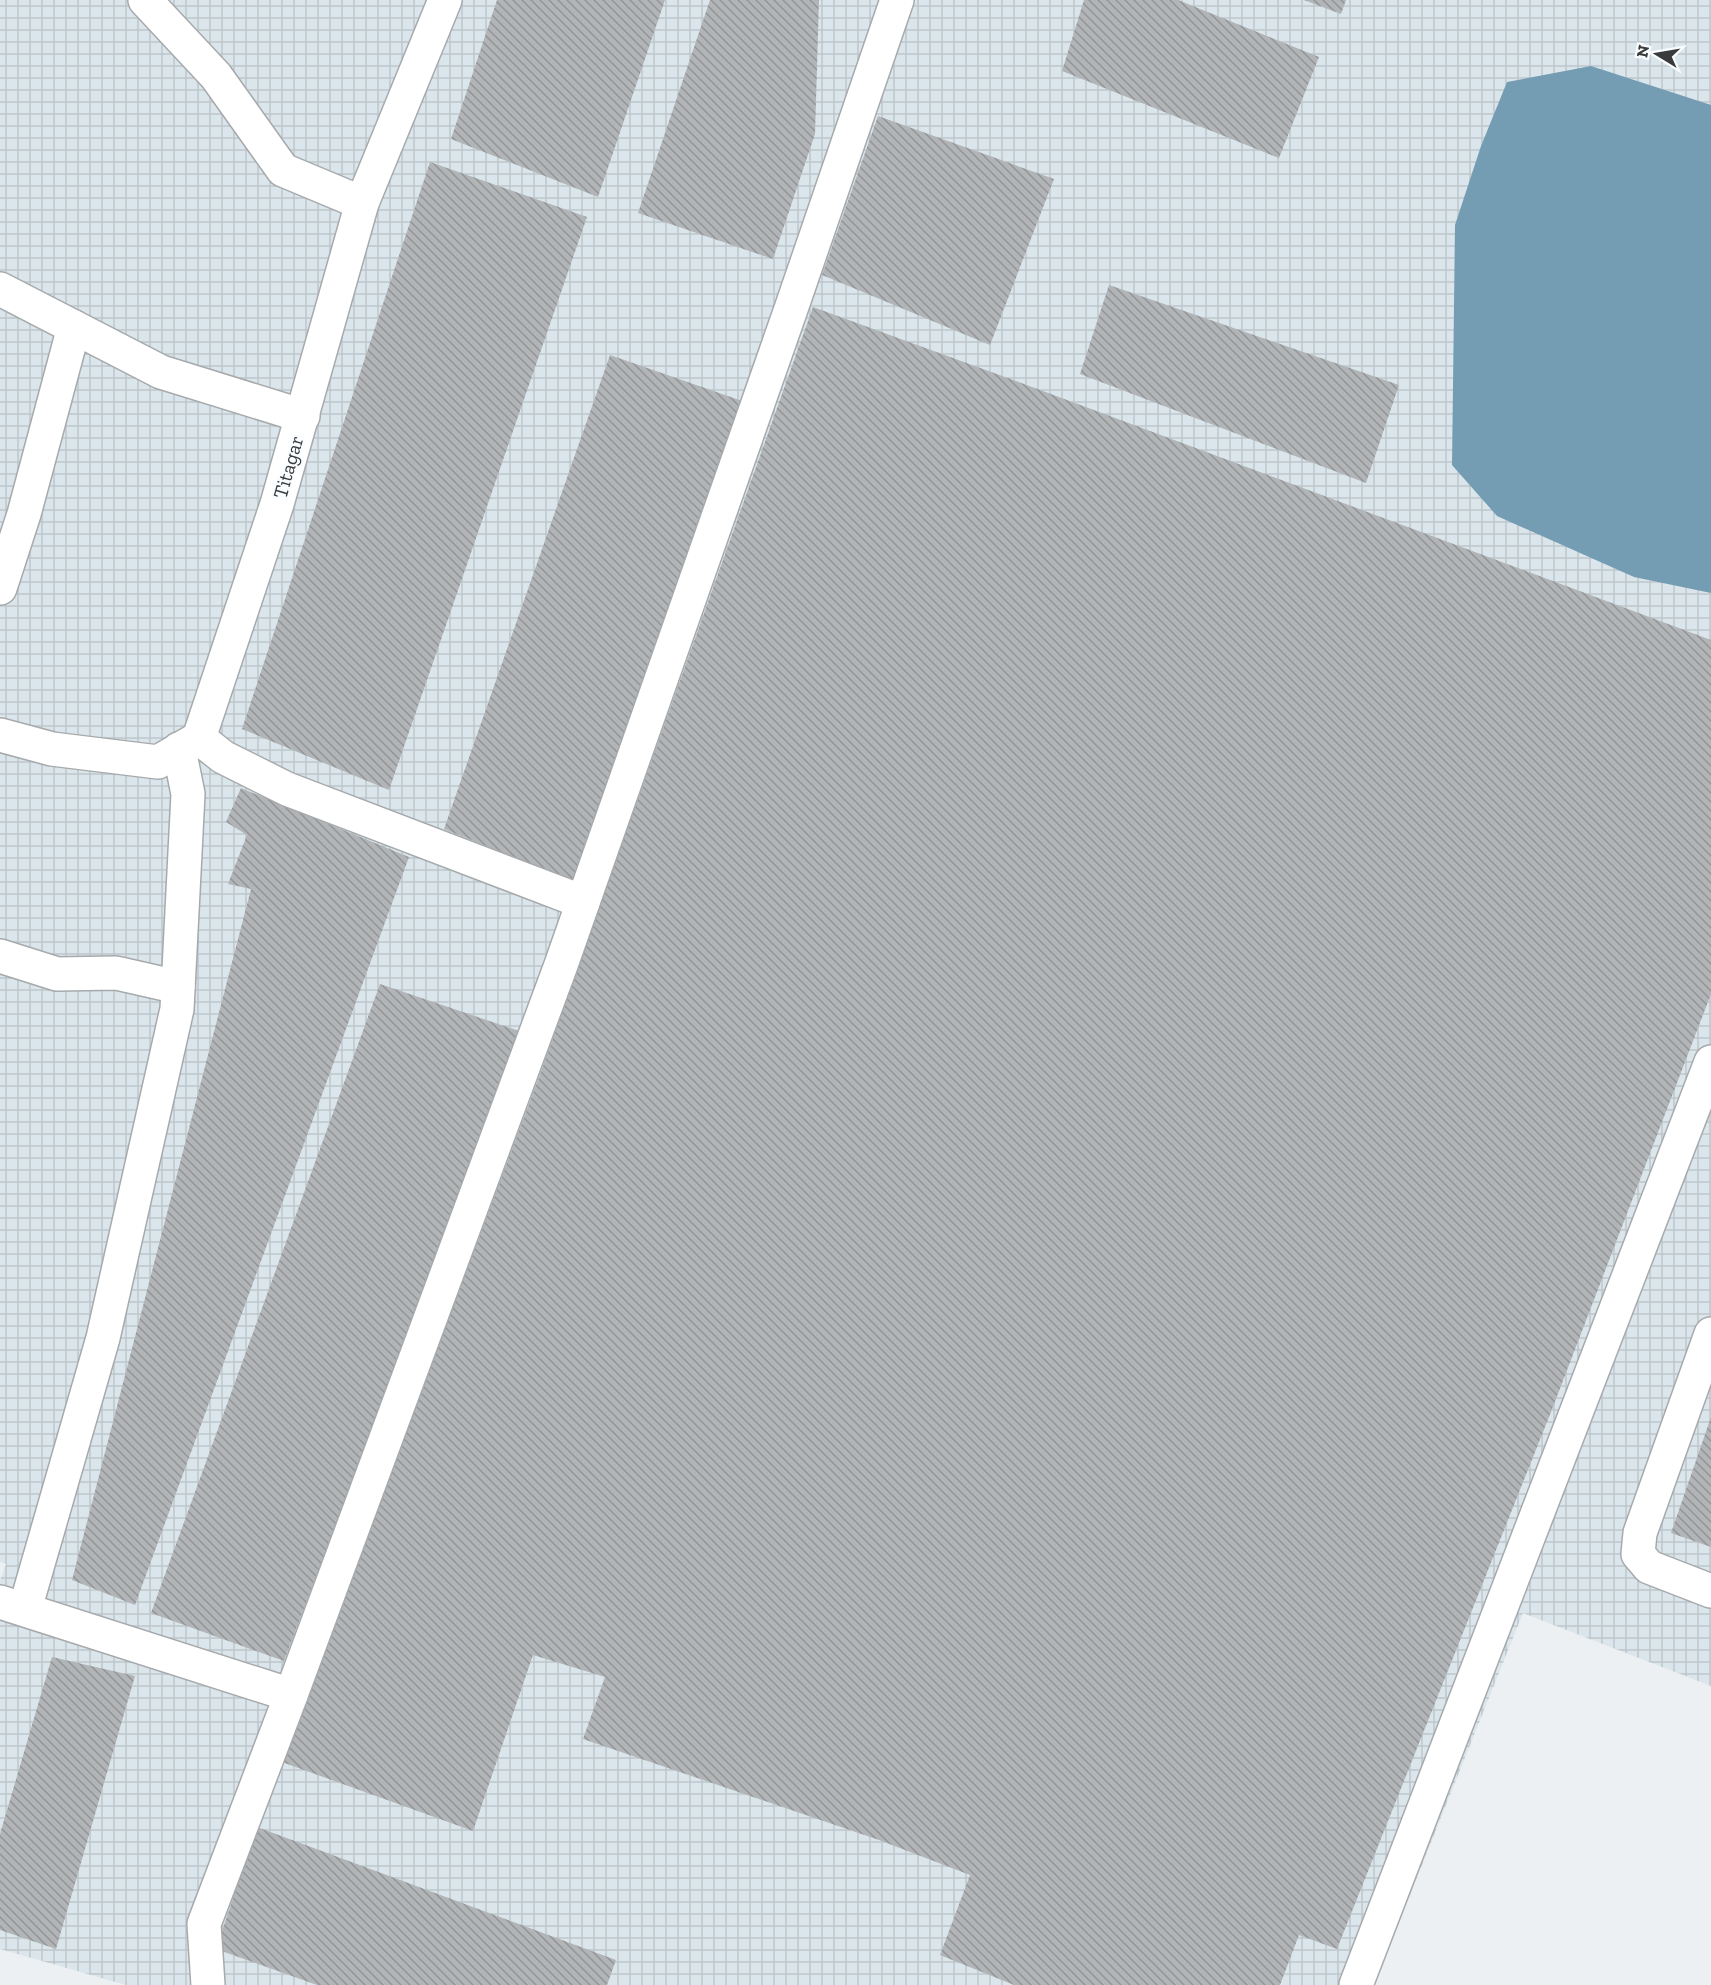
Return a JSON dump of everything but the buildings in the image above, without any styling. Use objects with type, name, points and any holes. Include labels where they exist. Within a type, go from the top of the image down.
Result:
[{"type":"street","points":[[145,0],[216,76],[283,170],[362,203]]},
{"type":"street","name":"Titagar","points":[[189,743],[278,504],[362,203],[445,0]]},
{"type":"street","points":[[208,1985],[204,1924],[291,1695],[583,902],[897,0]]},
{"type":"street","points":[[0,289],[161,372],[303,416]]},
{"type":"street","points":[[0,588],[24,514],[74,327]]},
{"type":"street","points":[[0,735],[52,749],[158,762],[189,743]]},
{"type":"street","points":[[189,743],[287,789],[583,902]]},
{"type":"street","points":[[189,743],[177,1009],[103,1338],[12,1606],[291,1695]]},
{"type":"street","points":[[0,956],[57,974],[116,973],[178,987]]},
{"type":"street","points":[[1356,1985],[1711,1062]]},
{"type":"street","points":[[1711,1334],[1640,1533],[1638,1554],[1649,1568],[1711,1591]]},
{"type":"shaded area","points":[[0,0],[1711,0],[1711,1686],[1523,1613],[1374,1985],[126,1985],[0,1949],[0,1580],[6,1564],[0,1562]]},
{"type":"water","points":[[1591,66],[1711,105],[1711,593],[1634,577],[1497,516],[1452,465],[1455,225],[1481,146],[1507,82]]}]
